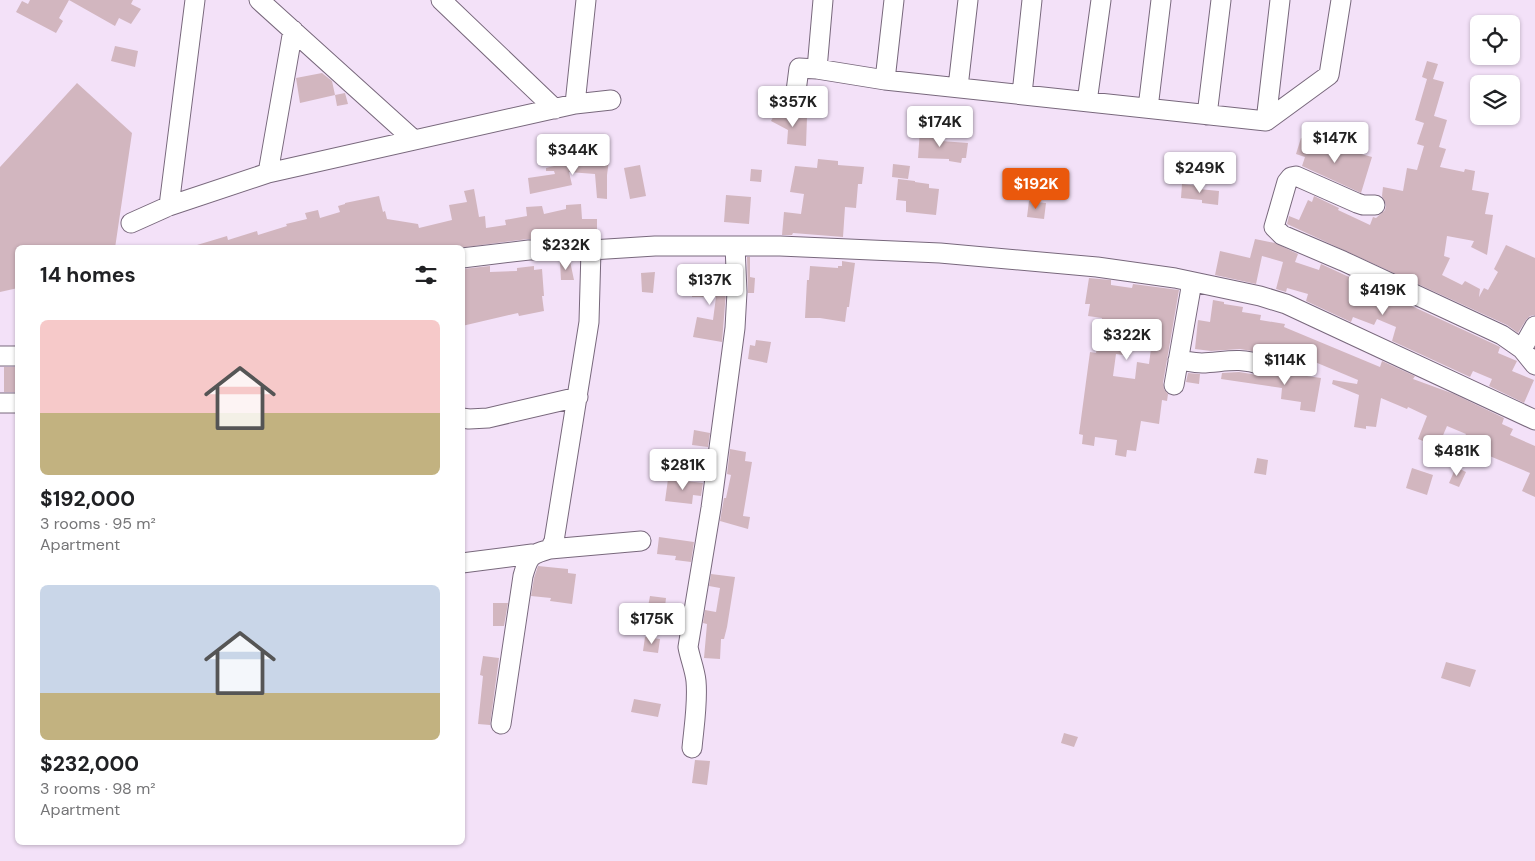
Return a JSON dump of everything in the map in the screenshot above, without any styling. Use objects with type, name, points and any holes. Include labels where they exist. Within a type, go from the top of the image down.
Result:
[{"type":"street","points":[[169,206],[195,0]]},
{"type":"street","points":[[259,0],[414,140]]},
{"type":"street","points":[[441,0],[555,109]]},
{"type":"street","points":[[575,104],[586,0]]},
{"type":"street","points":[[817,69],[823,0]]},
{"type":"street","points":[[885,80],[894,0]]},
{"type":"street","points":[[958,87],[968,0]]},
{"type":"street","points":[[1022,94],[1032,0]]},
{"type":"street","points":[[1088,102],[1101,0]]},
{"type":"street","points":[[1148,108],[1161,0]]},
{"type":"street","points":[[1207,115],[1221,0]]},
{"type":"street","points":[[1266,121],[1280,0]]},
{"type":"street","points":[[794,106],[798,68],[817,69],[885,80],[1266,121],[1329,75],[1341,0]]},
{"type":"street","points":[[268,173],[292,30]]},
{"type":"street","points":[[131,223],[169,206],[268,173],[575,104],[610,100]]},
{"type":"street","points":[[1375,205],[1363,205],[1296,176],[1291,177],[1274,228],[1282,235],[1502,335],[1522,349],[1535,365]]},
{"type":"street","points":[[465,258],[529,250],[591,250],[655,246],[780,246],[940,252],[1097,267],[1192,282],[1260,296],[1286,304],[1535,420]]},
{"type":"street","points":[[692,748],[697,695],[696,678],[690,661],[688,647],[711,508],[735,328],[737,292],[735,246]]},
{"type":"street","points":[[550,549],[554,541],[589,322],[591,250]]},
{"type":"street","points":[[1174,385],[1192,282]]},
{"type":"street","points":[[1522,349],[1535,326]]},
{"type":"street","points":[[0,356],[15,356]]},
{"type":"street","points":[[1178,360],[1200,363],[1242,360],[1262,365]]},
{"type":"street","points":[[465,418],[488,418],[578,396]]},
{"type":"street","points":[[0,403],[15,403]]},
{"type":"street","points":[[465,563],[532,554],[550,549],[641,540]]},
{"type":"street","points":[[501,724],[523,576],[532,554]]},
{"type":"building","points":[[30,0],[69,0],[59,18],[63,21],[56,33],[16,12],[22,1],[28,4]]},
{"type":"building","points":[[69,0],[133,0],[131,4],[141,9],[131,24],[119,18],[115,26]]},
{"type":"building","points":[[115,46],[138,51],[135,67],[111,61]]},
{"type":"building","points":[[1427,61],[1438,64],[1433,79],[1444,82],[1434,116],[1447,120],[1439,147],[1446,149],[1440,167],[1464,172],[1465,169],[1475,171],[1472,190],[1489,193],[1485,214],[1493,215],[1487,255],[1471,247],[1474,241],[1447,236],[1444,256],[1450,258],[1442,275],[1462,285],[1465,281],[1480,289],[1479,297],[1484,288],[1488,290],[1498,272],[1494,269],[1506,245],[1535,258],[1535,315],[1530,316],[1526,320],[1518,333],[1507,325],[1287,224],[1289,216],[1299,220],[1308,200],[1312,202],[1314,196],[1370,225],[1373,217],[1376,218],[1385,210],[1386,205],[1382,196],[1383,187],[1403,191],[1407,168],[1417,170],[1424,146],[1417,144],[1424,123],[1415,120],[1427,79],[1422,77]]},
{"type":"building","points":[[322,73],[332,81],[335,95],[300,103],[296,78]]},
{"type":"building","points":[[77,83],[132,133],[115,245],[15,245],[15,289],[0,292],[0,167]]},
{"type":"building","points":[[345,93],[348,104],[337,106],[335,95]]},
{"type":"building","points":[[776,112],[792,118],[807,117],[806,146],[787,144],[788,130],[771,121]]},
{"type":"building","points":[[920,130],[942,132],[941,141],[968,143],[966,158],[962,158],[961,163],[949,161],[949,159],[918,158]]},
{"type":"building","points":[[1301,138],[1353,154],[1354,152],[1372,157],[1361,193],[1302,166],[1305,157],[1296,154]]},
{"type":"building","points":[[582,159],[609,160],[607,199],[597,198],[595,174],[569,172],[572,185],[530,194],[528,178],[555,174],[554,171],[546,171],[546,168]]},
{"type":"building","points":[[818,159],[838,161],[838,165],[864,167],[862,184],[858,184],[856,208],[845,207],[843,237],[793,233],[792,235],[782,235],[784,212],[801,214],[804,194],[790,192],[795,166],[817,168]]},
{"type":"building","points":[[893,164],[910,166],[908,179],[892,177]]},
{"type":"building","points":[[640,165],[646,196],[630,199],[624,168]]},
{"type":"building","points":[[751,169],[762,170],[761,182],[750,181]]},
{"type":"building","points":[[898,179],[929,184],[929,188],[939,189],[936,215],[906,212],[906,201],[896,200]]},
{"type":"building","points":[[1182,184],[1199,186],[1199,189],[1219,191],[1218,205],[1202,203],[1202,200],[1181,198]]},
{"type":"building","points":[[474,189],[479,217],[485,216],[486,228],[506,225],[505,220],[527,216],[526,207],[542,206],[544,214],[566,209],[566,205],[581,204],[582,219],[597,219],[597,238],[586,239],[586,234],[564,236],[565,239],[528,239],[465,247],[465,245],[197,245],[227,236],[228,240],[257,231],[258,235],[287,226],[286,224],[307,219],[305,213],[318,210],[320,218],[340,212],[338,206],[345,203],[379,196],[387,219],[418,224],[419,228],[452,220],[449,205],[467,202],[464,191]]},
{"type":"building","points":[[726,195],[751,197],[749,224],[724,222]]},
{"type":"building","points":[[1029,201],[1046,203],[1044,219],[1027,217]]},
{"type":"building","points":[[1255,239],[1275,243],[1298,254],[1295,262],[1319,270],[1321,264],[1500,347],[1498,353],[1517,361],[1512,371],[1534,380],[1524,403],[1489,386],[1492,379],[1473,371],[1470,377],[1392,341],[1396,327],[1377,319],[1374,325],[1353,317],[1351,322],[1306,301],[1308,294],[1287,288],[1286,292],[1276,289],[1283,262],[1262,256],[1256,284],[1215,275],[1220,251],[1250,258]]},
{"type":"building","points":[[747,257],[750,257],[750,277],[755,278],[754,293],[748,293]]},
{"type":"building","points":[[570,261],[574,280],[561,280],[560,262]]},
{"type":"building","points":[[842,261],[855,263],[845,322],[805,318],[807,280],[809,280],[810,266],[838,268],[838,266],[842,266]]},
{"type":"building","points":[[490,266],[490,272],[517,271],[517,268],[534,266],[534,270],[542,269],[544,311],[519,316],[518,313],[465,325],[465,269]]},
{"type":"building","points":[[655,272],[653,293],[642,292],[641,273]]},
{"type":"building","points":[[693,272],[705,272],[705,276],[725,277],[726,292],[722,342],[693,337],[697,317],[713,320],[716,297],[692,297]]},
{"type":"building","points":[[1089,278],[1111,280],[1111,285],[1132,288],[1133,284],[1179,290],[1163,383],[1164,389],[1168,394],[1167,401],[1162,400],[1159,424],[1141,421],[1136,451],[1127,450],[1126,457],[1115,455],[1117,440],[1095,437],[1094,446],[1082,444],[1083,435],[1079,434],[1090,352],[1096,353],[1102,318],[1088,316],[1090,304],[1085,304]],"holes":[[[1133,331],[1153,333],[1149,364],[1137,362],[1135,379],[1113,376],[1116,354],[1130,356]]]},
{"type":"building","points":[[1213,300],[1243,307],[1242,312],[1261,315],[1260,320],[1285,324],[1284,327],[1380,367],[1382,361],[1415,376],[1413,379],[1454,394],[1504,418],[1502,424],[1513,429],[1510,435],[1535,446],[1535,497],[1522,491],[1530,473],[1461,444],[1466,434],[1447,426],[1438,447],[1418,439],[1427,416],[1408,407],[1407,409],[1381,398],[1376,427],[1366,426],[1366,429],[1354,427],[1359,395],[1332,384],[1333,380],[1357,384],[1358,380],[1279,347],[1278,352],[1263,350],[1263,353],[1240,349],[1211,351],[1195,349],[1198,320],[1210,322]]},
{"type":"building","points":[[756,340],[771,342],[767,363],[748,359],[750,345],[755,346]]},
{"type":"building","points":[[4,367],[15,367],[15,392],[4,392]]},
{"type":"building","points":[[1271,371],[1321,378],[1315,412],[1300,410],[1301,402],[1281,399],[1282,388],[1221,379],[1222,373],[1239,372],[1264,376]]},
{"type":"building","points":[[1188,373],[1200,374],[1199,384],[1186,382]]},
{"type":"building","points":[[694,430],[710,433],[708,447],[692,445]]},
{"type":"building","points":[[730,449],[746,452],[745,461],[752,462],[743,516],[750,517],[748,529],[720,521],[731,475],[727,474]]},
{"type":"building","points":[[1257,458],[1268,460],[1266,475],[1254,473]]},
{"type":"building","points":[[1456,467],[1466,472],[1459,487],[1449,483]]},
{"type":"building","points":[[1412,468],[1433,475],[1427,495],[1406,488]]},
{"type":"building","points":[[668,479],[703,483],[701,496],[693,495],[692,504],[665,501]]},
{"type":"building","points":[[659,537],[694,542],[691,562],[675,560],[676,556],[657,554]]},
{"type":"building","points":[[538,566],[568,569],[568,573],[576,574],[572,604],[550,601],[551,598],[531,596]]},
{"type":"building","points":[[711,574],[735,577],[727,627],[724,639],[721,639],[720,659],[704,658],[707,624],[703,623],[705,610],[716,612],[720,588],[709,586]]},
{"type":"building","points":[[650,596],[666,598],[664,615],[647,612]]},
{"type":"building","points":[[493,603],[508,603],[504,626],[493,626]]},
{"type":"building","points":[[668,615],[681,618],[679,633],[665,630]]},
{"type":"building","points":[[645,637],[660,639],[658,653],[643,651]]},
{"type":"building","points":[[483,656],[499,658],[490,725],[478,724],[483,676],[480,675]]},
{"type":"building","points":[[1446,662],[1476,670],[1470,687],[1441,678]]},
{"type":"building","points":[[634,699],[661,704],[658,717],[631,712]]},
{"type":"building","points":[[1064,733],[1078,737],[1074,747],[1061,743]]},
{"type":"building","points":[[695,760],[710,761],[707,785],[692,783]]}]
